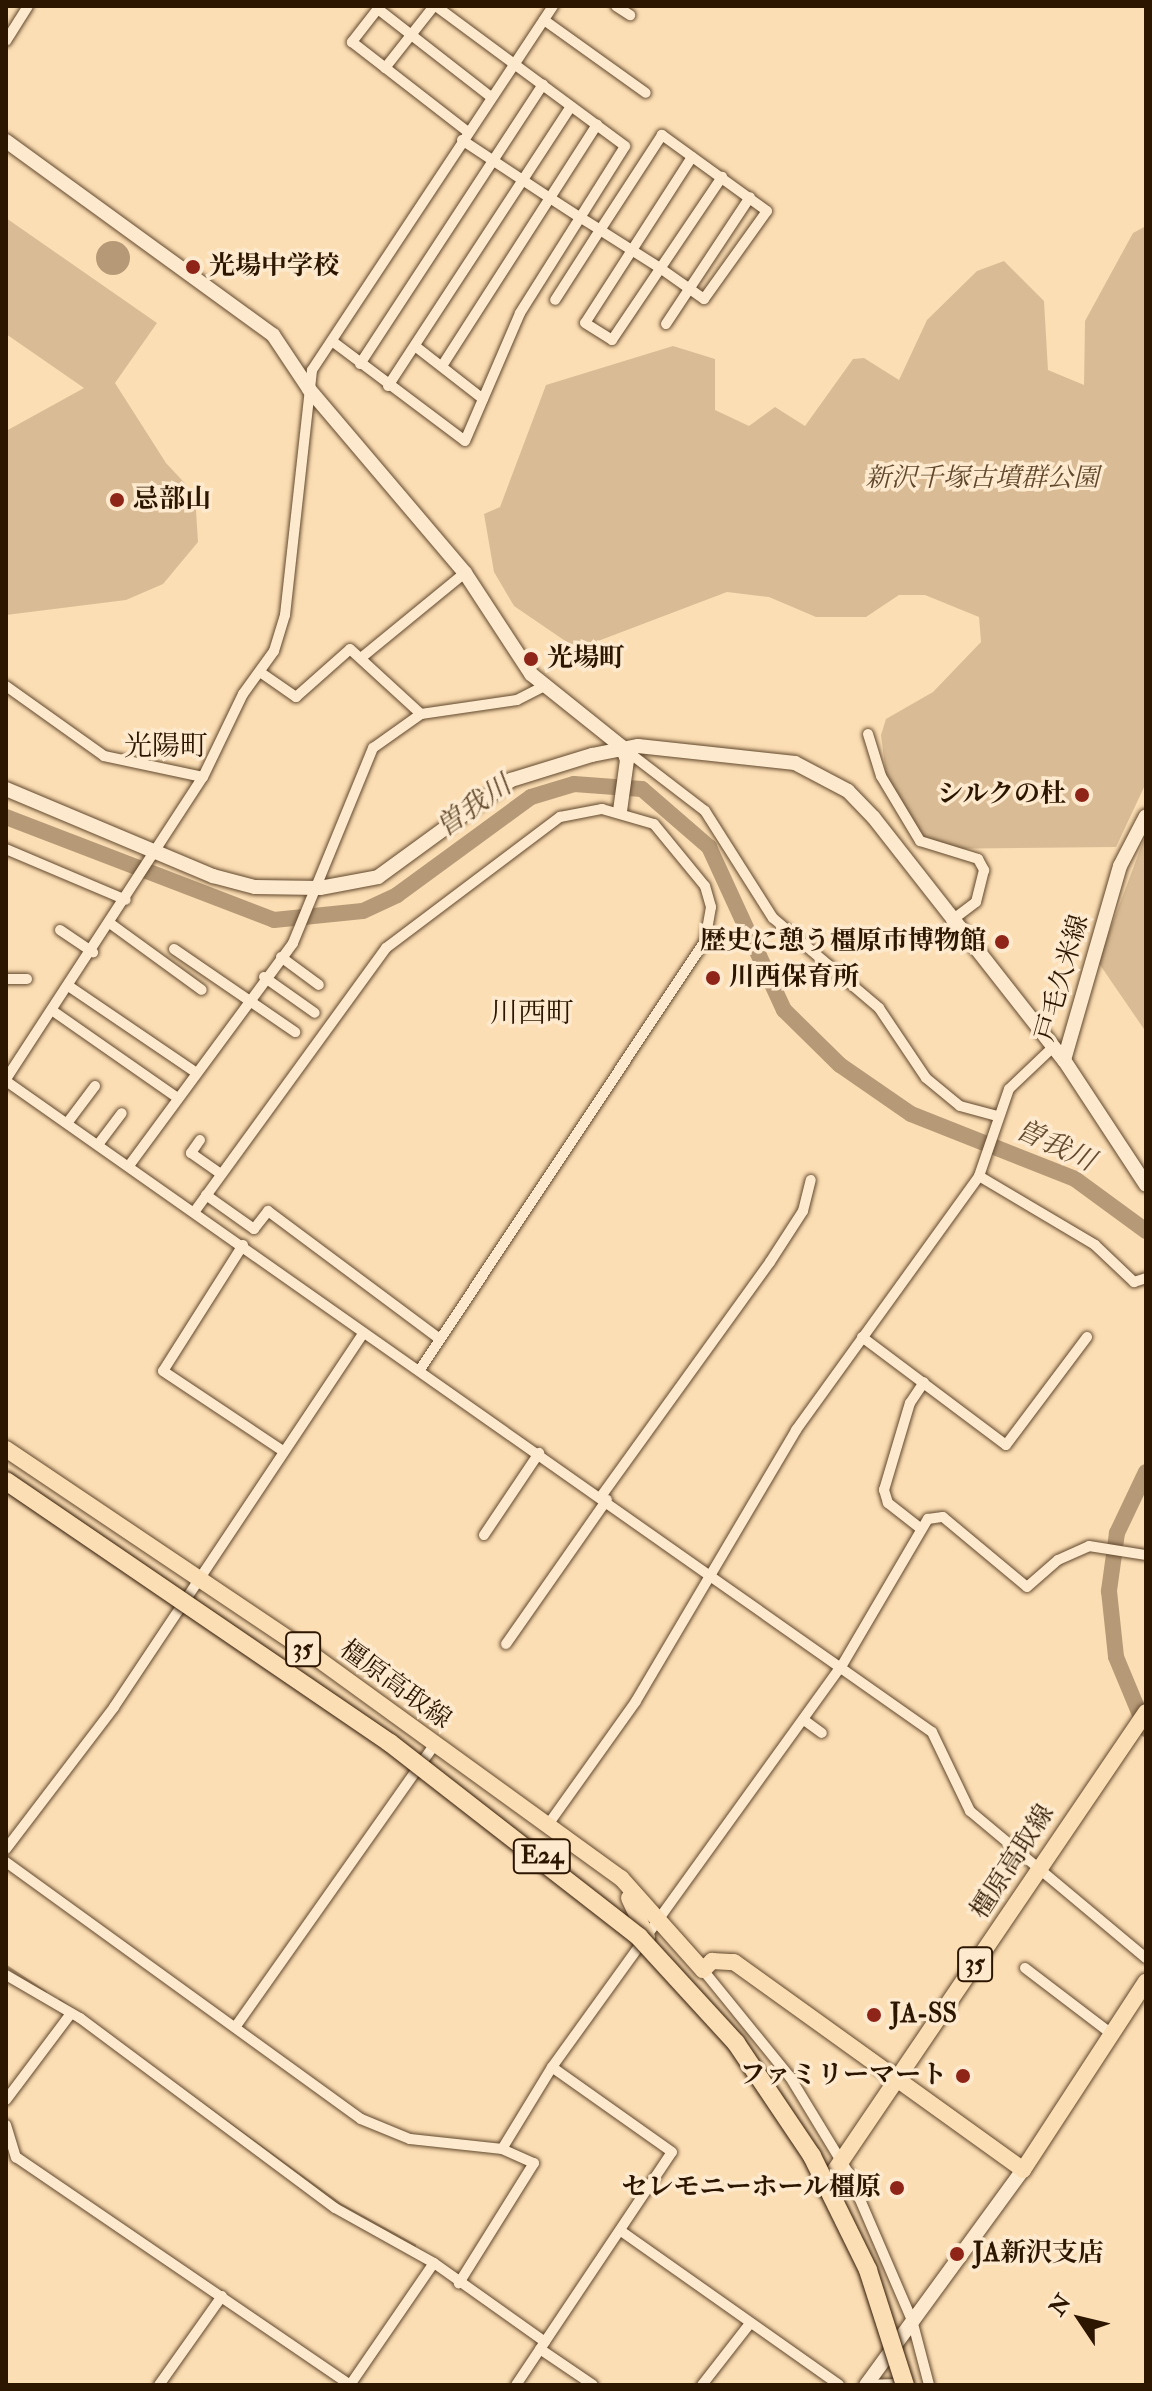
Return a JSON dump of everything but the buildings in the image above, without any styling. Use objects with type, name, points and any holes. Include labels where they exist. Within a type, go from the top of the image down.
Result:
[{"type":"highway","name":"E24","points":[[6,1481],[390,1743],[639,1937],[736,2043],[812,2156],[868,2270],[905,2385]]},
{"type":"main road","name":"橿原高取線","points":[[6,1449],[196,1576],[626,1882],[658,1923],[703,1970]]},
{"type":"main road","name":"橿原高取線","points":[[823,2188],[1146,1712]]},
{"type":"main road","name":"橿原高取線","points":[[593,1859],[623,1889],[647,1937]]},
{"type":"main road","points":[[703,1970],[712,1961],[734,1962],[1023,2170],[1109,2032],[1143,1993]]},
{"type":"street","points":[[6,41],[28,6]]},
{"type":"street","points":[[332,341],[458,442],[470,433],[520,313],[578,216],[625,146],[435,6],[385,68]]},
{"type":"street","points":[[553,6],[332,341],[309,389],[285,615],[260,672],[203,777],[93,952],[6,1080],[131,1163],[363,1333],[605,1498],[932,1732],[970,1811],[1146,1958]]},
{"type":"street","points":[[616,6],[630,15]]},
{"type":"street","points":[[491,97],[379,7],[352,42],[492,160],[550,198],[578,216],[600,230],[632,250],[660,268],[704,299],[767,211],[662,135],[600,230],[555,300]]},
{"type":"street","points":[[544,20],[646,93]]},
{"type":"street","points":[[360,364],[543,84]]},
{"type":"street","points":[[388,386],[571,106]]},
{"type":"street","points":[[442,366],[597,125]]},
{"type":"street","points":[[6,141],[273,335],[309,389],[465,573],[542,687],[625,754],[705,811],[773,918],[879,1008],[926,1078],[960,1106],[997,1119]]},
{"type":"street","points":[[692,157],[585,323],[612,340],[722,177]]},
{"type":"street","points":[[666,324],[750,197]]},
{"type":"street","points":[[415,346],[483,399]]},
{"type":"street","points":[[361,658],[465,573]]},
{"type":"street","points":[[260,672],[296,697],[350,649],[421,714]]},
{"type":"street","points":[[6,686],[104,756],[203,777]]},
{"type":"street","points":[[131,1163],[192,1070],[294,939],[318,892],[373,748],[421,714],[517,700],[542,687]]},
{"type":"street","points":[[868,734],[881,776],[920,841],[978,859],[984,870],[976,902],[951,921]]},
{"type":"street","points":[[6,789],[154,855],[255,887],[318,892],[397,867],[511,780],[625,754],[724,752],[795,763],[819,775],[874,818],[951,921],[1064,1060]]},
{"type":"street","points":[[621,808],[625,754]]},
{"type":"street","points":[[195,1211],[386,948],[549,823],[588,810],[621,808],[664,832],[705,886],[711,907],[705,941],[419,1371]]},
{"type":"street","name":"戸毛久米線","points":[[1146,816],[1120,866],[1064,1060],[1146,1185]]},
{"type":"street","points":[[6,849],[127,898]]},
{"type":"street","points":[[111,924],[202,990]]},
{"type":"street","points":[[60,930],[93,952]]},
{"type":"street","points":[[174,949],[295,1032]]},
{"type":"street","points":[[281,957],[319,985]]},
{"type":"street","points":[[264,977],[315,1013]]},
{"type":"street","points":[[6,979],[27,979]]},
{"type":"street","points":[[70,987],[192,1070]]},
{"type":"street","points":[[53,1011],[175,1096]]},
{"type":"street","points":[[547,1826],[713,1575],[796,1430],[981,1171],[997,1119],[1014,1082],[1052,1048]]},
{"type":"street","points":[[68,1122],[95,1086]]},
{"type":"street","points":[[100,1142],[122,1113]]},
{"type":"street","points":[[200,1140],[191,1153],[221,1174]]},
{"type":"street","points":[[981,1171],[1095,1245],[1134,1282],[1144,1279]]},
{"type":"street","points":[[506,1644],[770,1262],[803,1211],[811,1180]]},
{"type":"street","points":[[206,1195],[254,1229],[268,1211],[440,1339]]},
{"type":"street","points":[[243,1245],[163,1371],[283,1451]]},
{"type":"street","points":[[6,1849],[114,1707],[196,1576],[363,1333]]},
{"type":"street","points":[[862,1337],[1006,1445],[1087,1337]]},
{"type":"street","points":[[920,1528],[888,1503],[884,1490],[910,1403],[924,1382]]},
{"type":"street","points":[[484,1535],[539,1453]]},
{"type":"street","points":[[502,2149],[552,2067],[841,1667],[900,1578],[920,1528],[943,1517],[1027,1587],[1058,1560],[1094,1548],[1146,1555]]},
{"type":"street","points":[[804,1720],[822,1733]]},
{"type":"street","points":[[236,2026],[435,1744]]},
{"type":"street","points":[[6,1862],[361,2119],[410,2139],[502,2149],[534,2163],[459,2283]]},
{"type":"street","points":[[647,1937],[660,1964],[754,2080],[823,2188],[888,2355],[896,2384],[867,2385]]},
{"type":"street","points":[[1025,1968],[1109,2032]]},
{"type":"street","points":[[703,1970],[790,2077],[842,2161],[912,2320],[929,2385]]},
{"type":"street","points":[[6,1975],[69,2016],[335,2208],[434,2263],[593,2385]]},
{"type":"street","points":[[6,2100],[69,2016]]},
{"type":"street","points":[[516,2385],[672,2152],[552,2067]]},
{"type":"street","points":[[6,2125],[9,2146],[16,2157],[350,2385],[434,2263]]},
{"type":"street","points":[[867,2385],[1023,2170]]},
{"type":"street","points":[[621,2231],[748,2326],[839,2385]]},
{"type":"street","points":[[159,2385],[222,2296]]},
{"type":"street","points":[[702,2385],[748,2326]]},
{"type":"green space","points":[[6,218],[157,323],[115,383],[166,463],[195,494],[198,542],[163,584],[126,600],[6,615],[6,431],[84,388],[6,334]]},
{"type":"green space","name":"新沢千塚古墳群公園","points":[[1146,226],[1146,783],[1116,847],[931,849],[888,790],[881,735],[886,719],[933,692],[981,642],[979,617],[925,595],[899,595],[866,617],[816,617],[769,597],[727,592],[577,649],[514,606],[494,572],[484,514],[500,507],[546,385],[673,346],[715,359],[715,410],[749,426],[775,407],[805,426],[853,359],[864,358],[899,380],[927,320],[977,271],[1004,261],[1044,301],[1048,370],[1084,385],[1085,321],[1133,233]]},
{"type":"green space","points":[[1146,834],[1146,1032],[1098,962]]},
{"type":"shaded area","points":[[113,241],[125,246],[130,258],[125,270],[113,275],[101,270],[96,258],[101,246]]},
{"type":"waterway","name":"曽我川","points":[[6,817],[274,920],[363,911],[397,895],[531,797],[574,784],[642,789],[709,847],[784,1010],[840,1065],[911,1114],[1075,1179],[1146,1231]]},
{"type":"waterway","name":"曽我川","points":[[1146,1472],[1117,1533],[1109,1591],[1116,1657],[1146,1729]]},
{"type":"waterway","points":[[6,1966],[45,1992]]},
{"type":"waterway","points":[[59,2000],[338,2203],[414,2245]]},
{"type":"place","name":"光場中学校","points":[[193,267]]},
{"type":"place","name":"忌部山","points":[[117,500]]},
{"type":"place","name":"光場町","points":[[531,659]]},
{"type":"place","name":"シルクの杜","points":[[1082,795]]},
{"type":"place","name":"歴史に憩う橿原市博物館","points":[[1002,942]]},
{"type":"place","name":"川西保育所","points":[[713,978]]},
{"type":"place","name":"JA-SS","points":[[874,2015]]},
{"type":"place","name":"ファミリーマート","points":[[963,2076]]},
{"type":"place","name":"セレモニーホール橿原","points":[[897,2188]]},
{"type":"place","name":"JA新沢支店","points":[[957,2254]]},
{"type":"district","name":"光陽町","points":[[166,747]]},
{"type":"district","name":"川西町","points":[[532,1014]]}]
